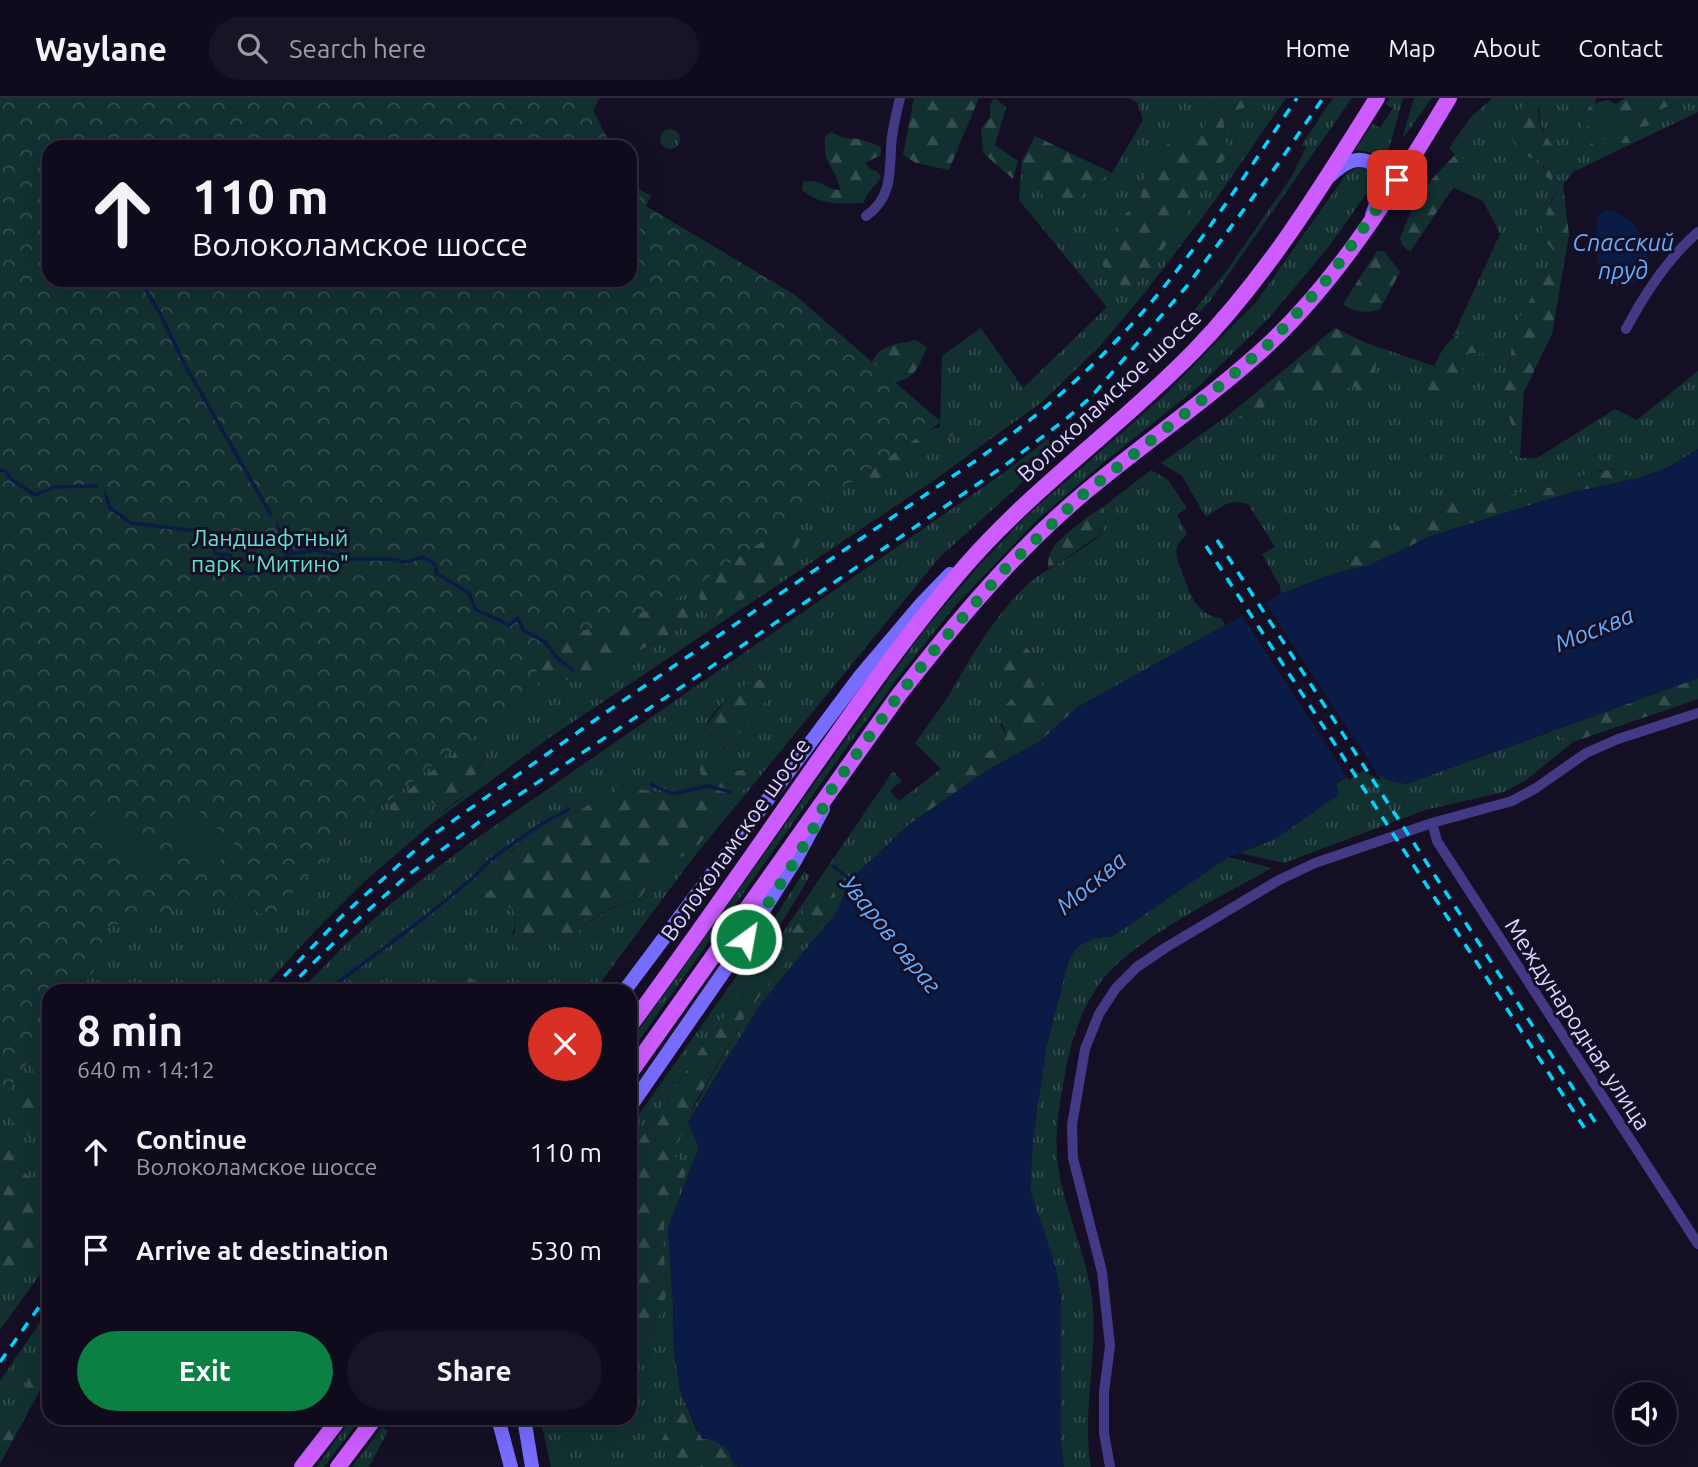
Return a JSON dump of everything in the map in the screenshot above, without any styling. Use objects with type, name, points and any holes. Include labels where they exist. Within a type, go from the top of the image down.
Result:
[{"type":"main road","name":"Волоколамское шоссе","points":[[629,984],[861,675],[922,603],[1054,478],[1156,389],[1196,349],[1272,259],[1377,98]]},
{"type":"main road","points":[[637,1063],[898,696],[936,648],[1005,569],[1081,496],[1272,341],[1324,285],[1369,222],[1449,98]]},
{"type":"main road","points":[[1427,135],[1463,98]]},
{"type":"main road","points":[[1326,180],[1339,168],[1357,159],[1375,166],[1380,178],[1379,193],[1369,222]]},
{"type":"main road","name":"Волоколамское шоссе","points":[[637,1016],[899,647],[932,604],[983,546]]},
{"type":"main road","points":[[637,1097],[698,1012],[762,913],[817,822],[829,793]]},
{"type":"main road","points":[[302,1467],[335,1425]]},
{"type":"main road","points":[[338,1467],[370,1425]]},
{"type":"main road","points":[[500,1425],[511,1467]]},
{"type":"main road","points":[[525,1425],[531,1467]]},
{"type":"street","points":[[866,216],[877,205],[889,183],[893,132],[900,98]]},
{"type":"street","points":[[1626,329],[1661,271],[1698,232]]},
{"type":"street","points":[[1110,1467],[1104,1419],[1104,1392],[1110,1346],[1102,1272],[1073,1158],[1072,1125],[1085,1049],[1099,1014],[1116,988],[1137,967],[1279,880],[1315,863],[1432,823],[1512,801],[1536,788],[1586,753],[1618,739],[1698,713]]},
{"type":"street","name":"Международная улица","points":[[1432,823],[1437,841],[1698,1244]]},
{"type":"green space","name":"Ландшафтный парк \"Митино\"","points":[[0,98],[600,98],[593,110],[608,140],[42,140],[42,287],[637,287],[637,188],[651,196],[646,206],[795,295],[941,422],[669,604],[534,646],[539,693],[439,760],[344,836],[277,911],[265,917],[232,894],[106,927],[93,972],[84,984],[42,984],[42,1041],[0,1102]]},
{"type":"green space","points":[[914,98],[979,98],[949,170],[916,163],[903,155]]},
{"type":"green space","points":[[994,98],[1006,107],[995,145],[1018,161],[1013,179],[983,153],[981,128],[990,118],[990,105]]},
{"type":"green space","points":[[1128,98],[1217,98],[1204,130],[1163,148],[1143,182],[1141,196],[1124,216],[1121,228],[1106,251],[1212,173],[1229,152],[1223,113],[1249,107],[1256,98],[1286,98],[1214,202],[1143,295],[1100,346],[1042,402],[930,483],[549,738],[430,825],[365,881],[266,984],[84,984],[93,972],[105,927],[232,894],[265,917],[277,911],[344,836],[439,759],[539,693],[530,654],[540,673],[592,687],[624,659],[688,624],[680,607],[667,610],[651,604],[703,571],[699,597],[710,621],[788,570],[796,561],[796,548],[782,534],[770,531],[847,478],[871,485],[948,439],[956,431],[940,427],[942,356],[981,328],[1023,388],[1107,307],[1019,200],[1022,161],[1028,170],[1031,183],[1082,194],[1092,190],[1097,181],[1112,173],[1143,120],[1137,102]],"holes":[[[487,753],[462,798],[442,813],[428,800],[409,801]]]},
{"type":"green space","points":[[1217,98],[1256,98],[1249,107],[1223,113],[1225,139],[1230,152],[1145,276],[1129,286],[1119,284],[1102,263],[1106,251],[1121,228],[1124,216],[1141,196],[1143,182],[1163,148],[1193,123],[1204,130]]},
{"type":"green space","points":[[1333,98],[1352,98],[1210,301],[1142,374],[939,558],[693,858],[599,984],[307,984],[394,901],[467,845],[1005,472],[1049,438],[1049,446],[1111,400],[1182,325],[1227,270],[1292,176],[1306,147],[1301,146]],"holes":[[[764,679],[774,682],[771,698],[760,706],[735,738],[718,752],[703,733],[712,715],[727,699],[745,686]],[[763,765],[692,853],[669,861],[638,901],[605,912],[560,948],[556,936],[549,932],[542,935],[530,948],[512,934],[516,922],[513,909],[501,904],[501,878],[495,866],[532,832],[544,827],[564,810],[577,812],[599,797],[612,796],[619,785],[682,796],[703,782],[699,768],[721,766],[730,771]]]},
{"type":"green space","points":[[1390,98],[1403,98],[1385,163],[1369,152],[1355,150],[1373,124],[1380,128],[1393,108],[1386,104]]},
{"type":"green space","points":[[1414,98],[1432,98],[1404,137],[1403,136]]},
{"type":"green space","points":[[1493,98],[1590,98],[1591,104],[1587,110],[1575,113],[1584,127],[1607,114],[1614,133],[1596,154],[1618,143],[1630,143],[1640,127],[1652,125],[1659,110],[1689,98],[1698,98],[1698,112],[1573,172],[1551,200],[1542,227],[1542,236],[1553,250],[1554,259],[1520,317],[1502,389],[1511,424],[1516,432],[1509,452],[1520,458],[1537,458],[1615,409],[1637,420],[1698,371],[1698,449],[1667,468],[1639,478],[1613,469],[1599,471],[1561,485],[1494,498],[1482,506],[1469,508],[1454,488],[1441,511],[1400,523],[1390,534],[1366,544],[1347,563],[1330,569],[1329,575],[1281,594],[1280,586],[1262,554],[1275,547],[1248,504],[1231,503],[1206,517],[1182,476],[1161,463],[1231,413],[1237,419],[1252,416],[1290,387],[1328,393],[1356,387],[1365,402],[1376,364],[1366,343],[1434,366],[1432,375],[1443,399],[1452,390],[1460,377],[1463,360],[1469,353],[1478,355],[1463,333],[1453,336],[1500,234],[1483,201],[1452,187],[1456,183],[1463,159],[1449,148],[1471,117]],"holes":[[[1539,108],[1543,131],[1551,143],[1552,181],[1545,176],[1543,164],[1518,149],[1514,138],[1514,117],[1521,111]]]},
{"type":"green space","points":[[1590,98],[1596,98],[1595,103],[1608,100],[1616,104],[1625,98],[1689,98],[1659,110],[1652,125],[1640,127],[1630,143],[1618,143],[1596,154],[1588,147],[1596,138],[1610,140],[1614,133],[1607,114],[1584,128],[1574,113],[1587,110],[1591,104]]},
{"type":"green space","points":[[1535,100],[1541,128],[1553,150],[1552,181],[1545,176],[1541,162],[1518,150],[1511,134],[1510,126],[1514,117],[1525,102]]},
{"type":"green space","points":[[670,129],[677,132],[680,139],[677,146],[670,149],[663,146],[660,139],[663,132]]},
{"type":"green space","points":[[831,132],[881,147],[881,155],[865,163],[881,177],[863,203],[823,201],[802,190],[803,182],[809,181],[840,190],[826,154],[825,137]]},
{"type":"green space","points":[[1035,136],[1112,173],[1097,181],[1092,190],[1082,194],[1072,214],[1050,201],[1030,180],[1022,161]]},
{"type":"green space","points":[[1455,155],[1463,159],[1456,183],[1410,252],[1400,239],[1410,214],[1428,184]]},
{"type":"green space","points":[[1358,167],[1365,169],[1372,179],[1371,187],[1327,249],[1268,319],[1197,388],[1037,520],[955,606],[854,737],[637,1043],[637,1032],[923,631],[1024,518],[1167,393],[1256,302],[1347,173]]},
{"type":"green space","points":[[1563,185],[1569,235],[1552,334],[1524,392],[1520,458],[1509,452],[1516,432],[1511,424],[1502,389],[1520,317],[1554,259],[1553,250],[1541,236],[1548,209]]},
{"type":"green space","points":[[1377,251],[1384,251],[1400,272],[1380,309],[1351,309],[1343,304]]},
{"type":"green space","points":[[1335,328],[1366,343],[1376,363],[1373,397],[1365,402],[1355,387],[1311,398],[1290,387],[1252,416],[1237,419],[1231,413]]},
{"type":"green space","points":[[1462,333],[1480,338],[1487,344],[1488,354],[1469,353],[1463,360],[1462,378],[1443,399],[1433,401],[1428,392],[1434,366],[1443,349]]},
{"type":"green space","points":[[916,340],[927,347],[915,371],[906,379],[880,386],[870,367],[873,359],[888,347]]},
{"type":"green space","points":[[940,427],[957,431],[871,485],[858,485],[848,478],[893,439]]},
{"type":"green space","points":[[1613,469],[1639,478],[1569,493],[1431,536],[1370,565],[1329,575],[1329,569],[1348,563],[1366,544],[1390,534],[1400,523],[1441,511],[1454,487],[1470,508],[1483,506],[1494,498],[1561,485],[1586,474]]},
{"type":"green space","points":[[1151,470],[1168,480],[1187,508],[1177,515],[1187,534],[1177,547],[1176,553],[1187,585],[1199,607],[1212,616],[1221,618],[1225,625],[1078,707],[1042,687],[1039,674],[1029,664],[1021,642],[1009,649],[1017,696],[1000,725],[1007,736],[953,775],[941,769],[915,743],[1005,608],[1035,578],[1099,535],[1105,522],[1103,507]]},
{"type":"green space","points":[[1103,507],[1105,522],[1102,531],[1070,556],[1048,568],[1054,546]]},
{"type":"green space","points":[[794,527],[802,537],[796,548],[796,561],[788,570],[710,621],[699,597],[703,571],[770,531],[782,534]]},
{"type":"green space","points":[[424,556],[651,604],[667,610],[680,607],[693,610],[688,624],[624,659],[592,687],[540,673],[530,654]]},
{"type":"green space","points":[[1020,642],[1030,651],[1029,664],[1039,674],[1043,687],[1078,707],[1040,741],[988,770],[911,823],[899,817],[904,804],[925,789],[941,768],[953,775],[1007,736],[997,713],[1016,695],[997,677],[991,666],[997,654]]},
{"type":"green space","points":[[1698,678],[1698,699],[1573,742],[1550,732]]},
{"type":"green space","points":[[764,679],[774,682],[779,688],[760,706],[735,738],[717,752],[703,733],[707,725],[735,691]]},
{"type":"green space","points":[[1550,732],[1573,742],[1526,780],[1504,792],[1425,810],[1284,863],[1239,853],[1275,839],[1339,794],[1336,784],[1363,767],[1406,784]]},
{"type":"green space","points":[[483,736],[491,741],[472,789],[441,813],[432,802],[420,799],[409,801],[401,812],[395,815],[389,806],[438,766]]},
{"type":"green space","points":[[712,759],[730,771],[742,770],[745,761],[759,760],[763,765],[692,853],[669,861],[638,901],[604,911],[559,949],[556,936],[549,932],[542,935],[530,948],[512,947],[516,922],[513,909],[501,904],[489,909],[484,897],[501,878],[495,866],[495,854],[510,853],[532,832],[544,827],[564,810],[578,812],[599,797],[612,796],[619,785],[682,796],[703,782],[699,768],[702,760]]},
{"type":"green space","points":[[941,769],[925,789],[914,796],[899,817],[911,823],[851,879],[837,912],[760,1005],[688,1122],[699,1147],[668,1228],[674,1351],[680,1390],[686,1405],[674,1413],[662,1440],[667,1467],[551,1467],[542,1425],[637,1425],[637,1349],[656,1325],[667,1293],[663,1241],[665,1217],[680,1190],[673,1155],[682,1129],[742,1021],[771,980],[836,900],[812,895],[799,923],[713,1031],[637,1145],[637,1117],[740,971],[804,872],[810,876],[765,950],[771,950],[893,771],[902,781],[890,790],[899,801]]},
{"type":"green space","points":[[102,805],[159,859],[141,878],[84,825]]},
{"type":"green space","points":[[192,805],[235,845],[215,867],[172,826]]},
{"type":"green space","points":[[1228,857],[1272,868],[1153,936],[1112,969],[1085,1008],[1072,1043],[1059,1112],[1057,1154],[1065,1198],[1089,1281],[1094,1319],[1088,1425],[1091,1467],[1064,1467],[1061,1446],[1061,1297],[1055,1266],[1030,1190],[1033,1138],[1046,1048],[1069,959],[1078,946],[1094,938],[1113,936]]},
{"type":"green space","points":[[833,887],[836,900],[771,980],[742,1021],[694,1105],[673,1155],[688,1165],[680,1190],[665,1218],[663,1241],[667,1293],[656,1325],[637,1349],[637,1145],[713,1031],[799,923],[812,895]]},
{"type":"green space","points":[[455,976],[466,976],[481,984],[449,984]]},
{"type":"green space","points":[[42,1041],[42,1057],[36,1067],[8,1095],[42,1138],[42,1178],[33,1180],[18,1167],[10,1149],[0,1148],[0,1102]]},
{"type":"green space","points":[[42,1056],[42,1138],[22,1132],[9,1114],[8,1095],[33,1070]]},
{"type":"green space","points":[[0,1148],[10,1149],[18,1167],[33,1180],[42,1178],[42,1243],[27,1263],[0,1288]]},
{"type":"green space","points":[[42,1243],[42,1272],[0,1330],[0,1288],[27,1263]]},
{"type":"green space","points":[[42,1319],[42,1357],[30,1372],[22,1400],[0,1434],[0,1381]]},
{"type":"green space","points":[[42,1357],[42,1387],[0,1464],[0,1434],[22,1400],[30,1372]]},
{"type":"green space","points":[[686,1405],[697,1431],[729,1449],[733,1464],[739,1467],[667,1467],[662,1440],[674,1413]]},
{"type":"green space","points":[[347,1425],[356,1425],[324,1467],[316,1467]]},
{"type":"green space","points":[[382,1427],[388,1431],[369,1467],[352,1467]]},
{"type":"water","name":"Спасский пруд","points":[[1605,209],[1620,214],[1633,224],[1642,236],[1648,263],[1644,275],[1633,283],[1616,286],[1602,271],[1596,245],[1598,216]]},
{"type":"water","name":"Москва","points":[[1698,449],[1698,678],[1406,784],[1387,780],[1363,767],[1336,783],[1339,794],[1275,839],[1228,857],[1113,936],[1094,938],[1078,946],[1069,959],[1046,1048],[1033,1138],[1030,1190],[1055,1266],[1061,1297],[1061,1445],[1064,1467],[739,1467],[733,1464],[723,1445],[702,1439],[680,1390],[674,1351],[668,1228],[699,1147],[688,1123],[760,1005],[837,912],[851,879],[911,823],[988,770],[1040,741],[1078,707],[1281,594],[1329,575],[1370,565],[1431,536],[1569,493],[1639,478],[1667,468]]},
{"type":"pier","points":[[1263,599],[1381,780],[1362,771],[1349,780],[1240,612]]},
{"type":"waterway","points":[[144,287],[161,315]]},
{"type":"waterway","points":[[162,318],[185,365],[271,515]]},
{"type":"waterway","name":"Уваров овраг","points":[[0,470],[35,495],[54,487],[97,486]]},
{"type":"waterway","name":"Уваров овраг","points":[[105,493],[110,508],[131,523],[216,533],[211,545],[216,554],[230,555],[237,571],[250,574],[273,570],[287,555],[316,550],[352,559],[390,559],[405,562],[423,557],[436,565],[436,573],[469,593],[475,609],[509,625],[518,618],[523,630],[545,642],[556,657],[573,670]]},
{"type":"waterway","points":[[277,525],[293,553]]},
{"type":"waterway","name":"Уваров овраг","points":[[651,784],[672,794],[708,786],[731,792]]},
{"type":"waterway","points":[[336,984],[424,918],[474,877],[490,860],[540,825],[569,809]]},
{"type":"waterway","name":"Уваров овраг","points":[[833,866],[853,882]]},
{"type":"railway","points":[[277,984],[345,913],[430,837],[605,713],[978,459],[1058,396],[1108,350],[1175,273],[1297,98]]},
{"type":"railway","points":[[292,984],[408,875],[487,816],[689,682],[1004,466],[1066,419],[1091,397],[1187,286],[1323,98]]},
{"type":"railway","points":[[1217,540],[1599,1128]]},
{"type":"railway","points":[[1206,546],[1589,1135]]},
{"type":"railway","points":[[0,1362],[42,1303]]},
{"type":"route","points":[[746,939],[796,859],[817,822],[829,793],[936,648],[1005,569],[1081,496],[1272,341],[1330,276],[1397,180]]}]
